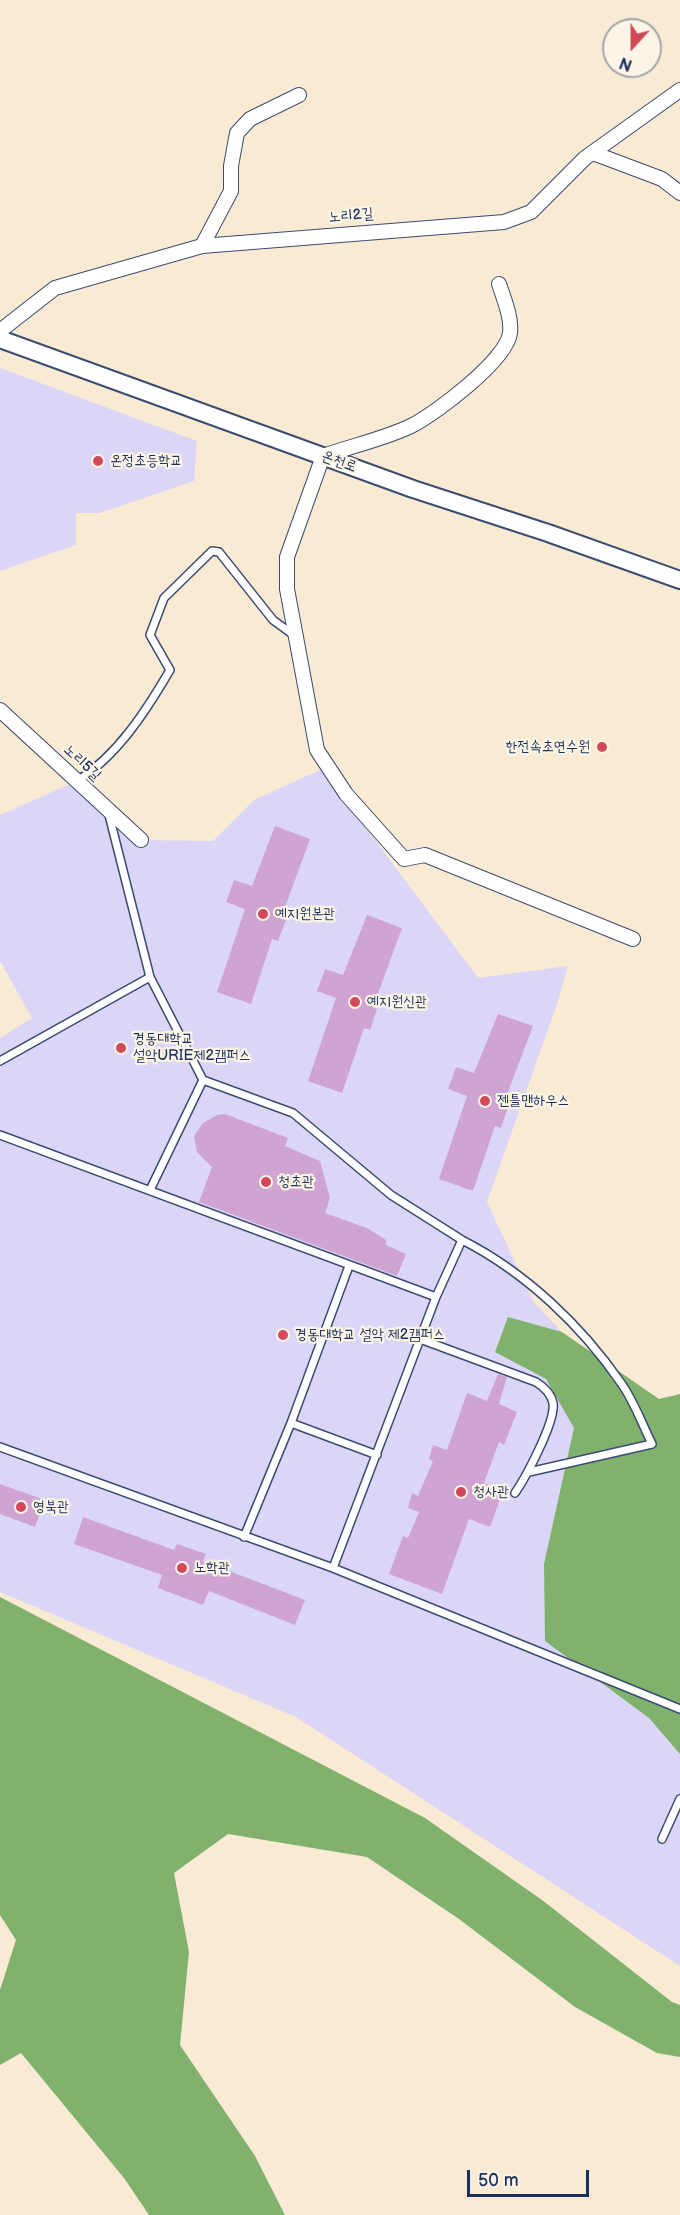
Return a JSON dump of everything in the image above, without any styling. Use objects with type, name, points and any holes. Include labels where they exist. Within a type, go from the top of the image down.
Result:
[{"type":"street","name":"노리2길","points":[[0,331],[55,288],[202,246],[504,222],[531,212],[593,153],[680,90]]},
{"type":"street","points":[[202,246],[231,191],[231,166],[237,133],[250,119],[299,95]]},
{"type":"street","points":[[593,153],[662,179],[680,193]]},
{"type":"street","points":[[499,284],[511,333],[505,350],[491,366],[411,426],[323,456],[287,557],[287,589],[317,750],[346,794],[404,859],[425,855],[633,939]]},
{"type":"street","name":"온천로","points":[[0,339],[323,456],[680,580]]},
{"type":"street","name":"노리5길","points":[[0,710],[141,840]]},
{"type":"lane","points":[[77,781],[99,767],[138,720],[171,670],[150,635],[164,598],[212,551],[219,552],[273,620],[297,638]]},
{"type":"lane","points":[[108,809],[150,976],[203,1080],[293,1113],[391,1195],[462,1240],[494,1256],[569,1320],[623,1384],[652,1444],[529,1472]]},
{"type":"lane","points":[[0,1061],[150,976]]},
{"type":"lane","points":[[150,1190],[203,1080]]},
{"type":"lane","points":[[0,1135],[436,1297]]},
{"type":"lane","points":[[333,1568],[436,1297],[462,1240]]},
{"type":"lane","points":[[244,1537],[291,1423],[349,1266]]},
{"type":"lane","points":[[420,1339],[536,1382],[546,1389],[553,1404],[551,1417],[529,1472],[515,1493]]},
{"type":"lane","points":[[291,1423],[377,1455]]},
{"type":"lane","points":[[0,1447],[333,1568],[680,1709]]},
{"type":"lane","points":[[662,1839],[680,1799]]},
{"type":"shaded area","name":"온정초등학교","points":[[0,368],[197,441],[194,481],[100,513],[76,513],[76,545],[0,571]]},
{"type":"shaded area","name":"경동대학교 설악 제2캠퍼스","points":[[322,769],[478,978],[568,966],[557,1004],[487,1202],[533,1301],[597,1370],[680,1573],[680,1966],[296,1717],[0,1592],[0,1038],[32,1018],[0,961],[0,815],[77,781],[141,840],[213,841],[254,800]]},
{"type":"green space","points":[[508,1317],[562,1332],[659,1399],[680,1394],[680,1754],[649,1718],[545,1641],[544,1564],[574,1428],[546,1379],[495,1352]]},
{"type":"green space","points":[[0,1597],[425,1818],[542,1900],[672,2002],[680,2005],[680,2057],[657,2053],[575,2007],[459,1919],[367,1857],[228,1834],[174,1873],[189,1952],[180,2045],[255,2156],[285,2215],[149,2215],[124,2178],[21,2053],[0,2065],[0,1990],[16,1940],[0,1915]]},
{"type":"building","name":"예지원본관","points":[[275,826],[310,839],[281,918],[286,920],[278,941],[272,939],[251,1004],[217,992],[245,909],[226,902],[234,880],[252,886]]},
{"type":"building","name":"예지원신관","points":[[367,915],[402,928],[373,1007],[377,1009],[370,1030],[364,1028],[342,1093],[308,1081],[336,998],[317,991],[325,969],[343,975]]},
{"type":"building","name":"젠틀맨하우스","points":[[498,1014],[533,1026],[503,1105],[508,1107],[501,1128],[495,1126],[473,1191],[439,1179],[467,1096],[448,1089],[456,1067],[474,1073]]},
{"type":"building","name":"청초관","points":[[225,1114],[288,1138],[285,1146],[320,1161],[330,1198],[325,1213],[367,1228],[386,1240],[386,1245],[406,1254],[397,1276],[199,1202],[212,1167],[197,1152],[194,1136],[203,1123],[217,1115]]},
{"type":"building","name":"청사관","points":[[498,1374],[507,1377],[499,1404],[517,1412],[504,1445],[499,1442],[484,1483],[503,1491],[490,1527],[469,1519],[442,1594],[389,1574],[403,1536],[408,1538],[419,1512],[408,1508],[412,1493],[418,1496],[433,1461],[429,1459],[433,1445],[447,1450],[467,1393],[487,1401]]},
{"type":"building","name":"영북관","points":[[0,1484],[45,1500],[35,1527],[0,1514]]},
{"type":"building","name":"노학관","points":[[83,1517],[174,1550],[177,1544],[206,1554],[203,1561],[305,1600],[295,1625],[209,1591],[203,1605],[158,1588],[162,1575],[74,1544]]},
{"type":"place","name":"온정초등학교","points":[[98,461]]},
{"type":"place","name":"한전속초연수원","points":[[602,747]]},
{"type":"place","name":"예지원본관","points":[[263,914]]},
{"type":"place","name":"예지원신관","points":[[355,1002]]},
{"type":"place","name":"경동대학교 설악URIE제2캠퍼스","points":[[121,1048]]},
{"type":"place","name":"젠틀맨하우스","points":[[485,1101]]},
{"type":"place","name":"청초관","points":[[266,1182]]},
{"type":"place","name":"경동대학교 설악 제2캠퍼스","points":[[283,1335]]},
{"type":"place","name":"청사관","points":[[461,1492]]},
{"type":"place","name":"영북관","points":[[21,1507]]},
{"type":"place","name":"노학관","points":[[182,1568]]}]
